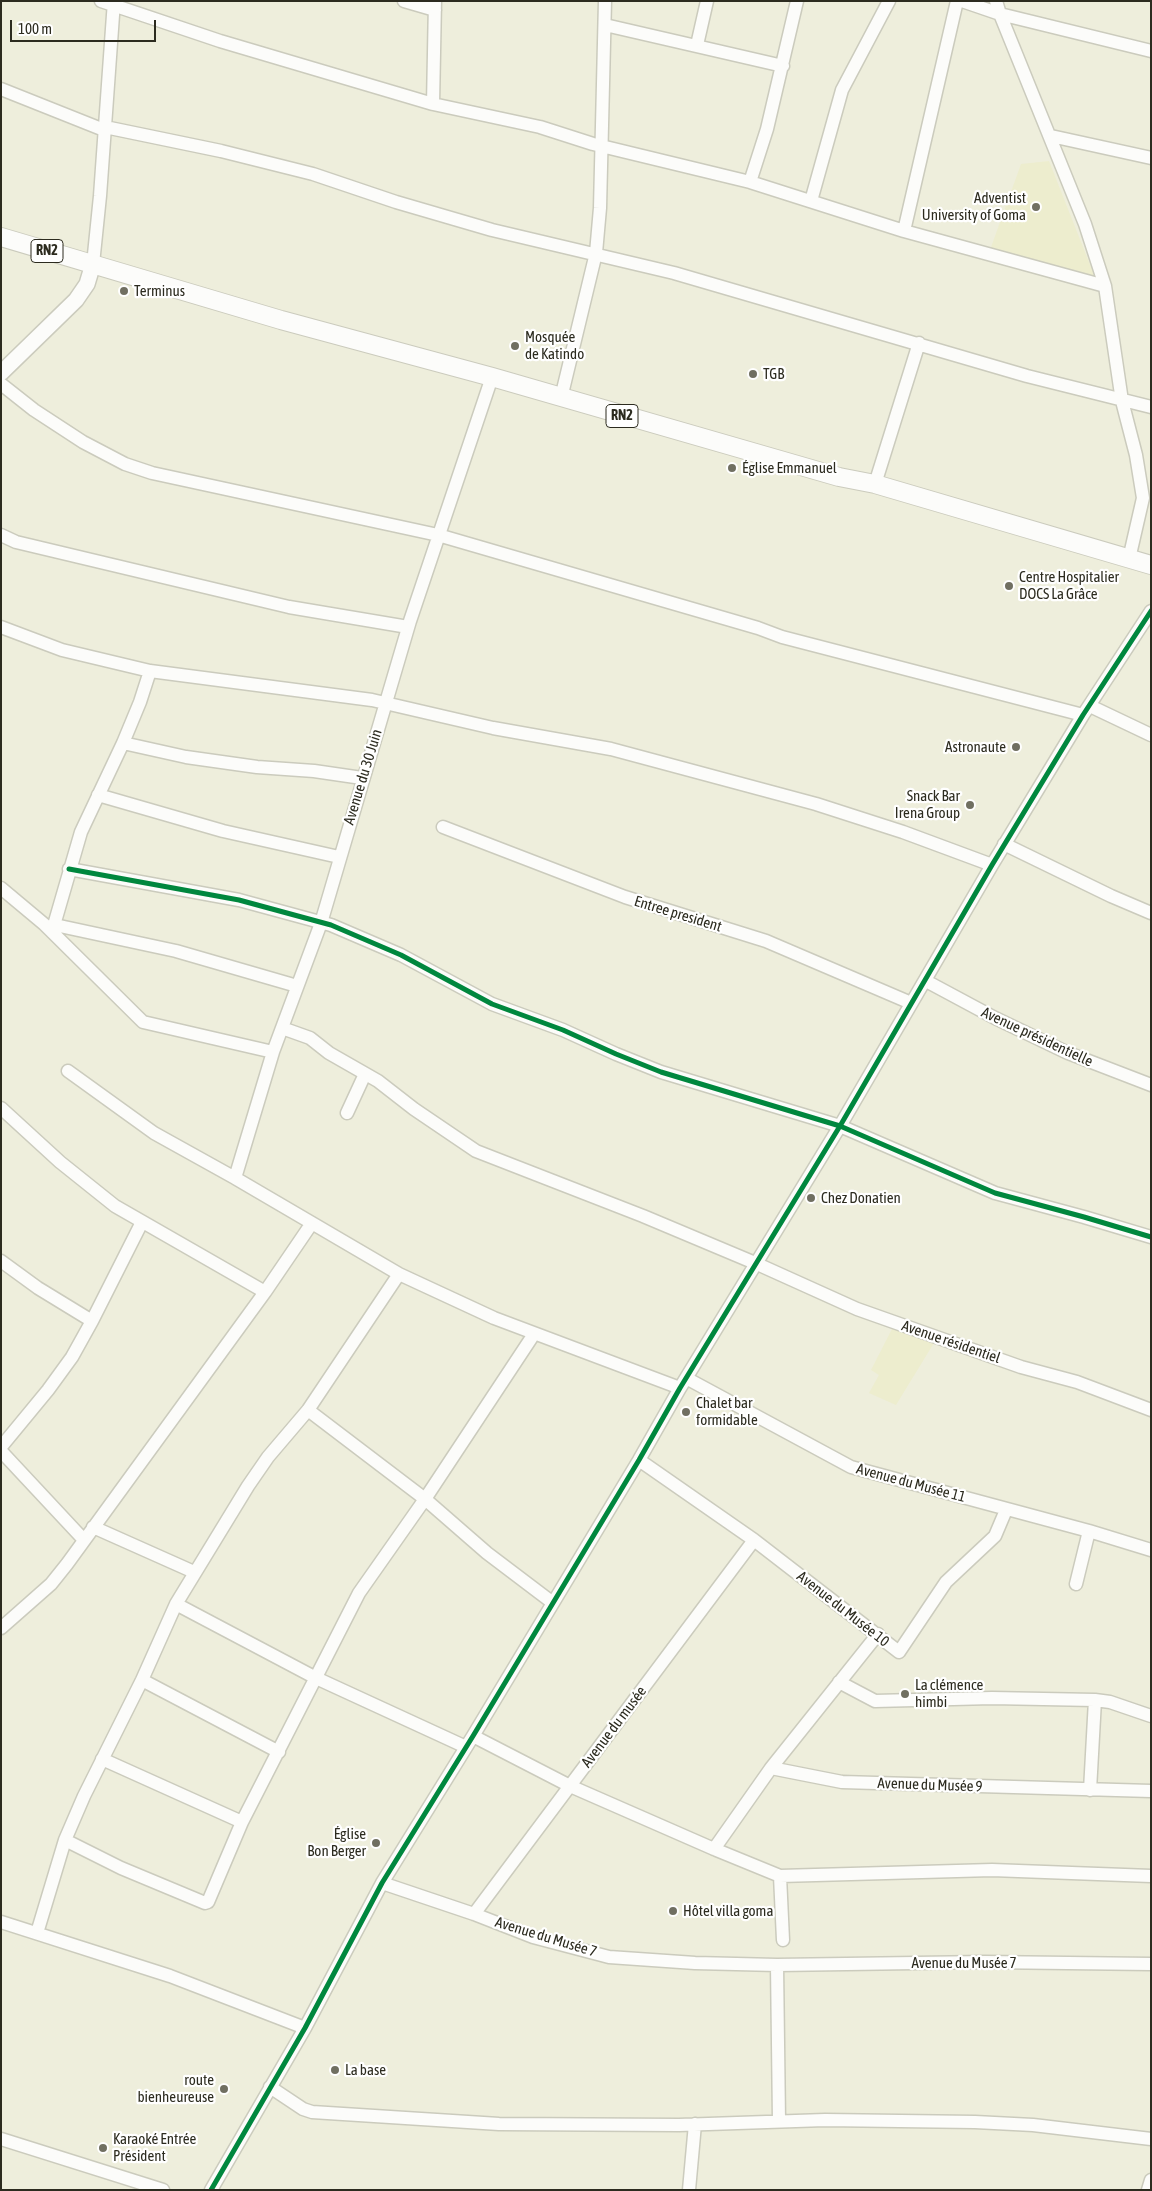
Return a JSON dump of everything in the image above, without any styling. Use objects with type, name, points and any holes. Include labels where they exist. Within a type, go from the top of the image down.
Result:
[{"type":"highway","name":"RN2","points":[[1,237],[281,320],[492,377],[839,477],[875,484],[1151,565]]},
{"type":"main road","points":[[1,372],[76,300],[87,284],[93,264]]},
{"type":"street","points":[[404,1],[435,6],[433,104]]},
{"type":"street","points":[[561,398],[596,253],[600,208],[605,1]]},
{"type":"street","points":[[697,45],[707,1]]},
{"type":"street","points":[[750,182],[767,129],[798,1]]},
{"type":"street","points":[[811,201],[842,90],[889,1]]},
{"type":"street","points":[[904,231],[957,1]]},
{"type":"street","points":[[962,1],[1000,14],[1151,51]]},
{"type":"street","points":[[996,1],[1085,224],[1105,286],[1122,401],[1147,495],[1129,559]]},
{"type":"street","points":[[93,264],[100,196],[110,2],[220,41],[433,104],[540,127],[600,146],[750,182],[904,231],[1105,286]]},
{"type":"street","points":[[605,25],[782,66]]},
{"type":"street","points":[[1,89],[104,129],[256,159],[313,174],[396,202],[492,230],[596,253],[674,273],[1027,376],[1151,407]]},
{"type":"street","points":[[1051,136],[1151,158]]},
{"type":"street","points":[[875,484],[919,343]]},
{"type":"street","name":"Avenue du 30 Juin","points":[[235,1178],[273,1052],[321,923],[339,856],[408,627],[492,377]]},
{"type":"street","points":[[1,384],[34,410],[82,442],[125,464],[152,472],[438,535],[782,637],[1086,710],[1151,735]]},
{"type":"street","points":[[1,535],[26,544],[289,607],[408,627]]},
{"type":"street","points":[[211,2190],[305,2028],[382,1883],[474,1736],[755,1263],[840,1126],[1004,844],[1086,710],[1151,611]]},
{"type":"street","points":[[1,627],[62,650],[150,671],[386,703],[493,728],[611,749],[816,804],[903,832],[992,865]]},
{"type":"street","points":[[54,929],[69,869],[81,832],[123,743],[140,702],[150,671]]},
{"type":"street","points":[[123,743],[195,758],[257,767],[314,771],[362,778]]},
{"type":"street","points":[[98,795],[223,830],[339,856]]},
{"type":"street","name":"Entree president","points":[[443,827],[625,898],[766,941],[911,1003]]},
{"type":"street","points":[[1004,844],[1110,896],[1151,913]]},
{"type":"street","points":[[69,869],[239,900],[348,931],[401,955],[492,1004],[563,1030],[661,1072],[840,1126],[996,1193],[1084,1216],[1151,1237]]},
{"type":"street","points":[[1,888],[54,929],[143,1022],[273,1052]]},
{"type":"street","points":[[54,929],[176,951],[297,986]]},
{"type":"street","name":"Avenue présidentielle","points":[[926,981],[995,1018],[1068,1053],[1151,1085]]},
{"type":"street","name":"Avenue résidentiel","points":[[282,1028],[310,1038],[329,1053],[366,1074],[476,1151],[643,1216],[755,1263],[857,1309],[1021,1367],[1078,1382],[1151,1410]]},
{"type":"street","name":"Avenue du Musée 11","points":[[68,1071],[142,1126],[399,1274],[494,1318],[534,1334],[683,1383],[851,1467],[1089,1531],[1151,1550]]},
{"type":"street","points":[[347,1113],[366,1074]]},
{"type":"street","points":[[1,1108],[87,1185],[115,1206],[265,1292]]},
{"type":"street","points":[[1,1447],[48,1390],[72,1357],[142,1222]]},
{"type":"street","points":[[1,1628],[51,1584],[265,1292],[312,1223]]},
{"type":"street","points":[[1,1261],[38,1288],[92,1321]]},
{"type":"street","points":[[37,1933],[66,1840],[102,1759],[142,1680],[176,1604],[248,1486],[268,1457],[308,1410],[399,1274]]},
{"type":"street","points":[[66,1840],[121,1868],[207,1903],[242,1822],[358,1593],[425,1500],[534,1334]]},
{"type":"street","points":[[308,1410],[425,1500],[487,1553],[553,1603]]},
{"type":"street","points":[[1,1451],[84,1540]]},
{"type":"street","name":"Avenue du Musée 10","points":[[639,1460],[754,1540],[878,1634],[897,1651],[901,1652],[946,1582],[996,1536],[1006,1510]]},
{"type":"street","points":[[93,1527],[194,1572]]},
{"type":"street","points":[[1076,1584],[1089,1531]]},
{"type":"street","name":"Avenue du musée","points":[[474,1914],[754,1540]]},
{"type":"street","points":[[176,1604],[316,1678],[466,1747]]},
{"type":"street","points":[[714,1850],[771,1768],[878,1634]]},
{"type":"street","points":[[142,1680],[279,1752]]},
{"type":"street","points":[[839,1682],[869,1699],[882,1701],[992,1698],[1095,1700],[1110,1702],[1151,1716]]},
{"type":"street","points":[[1090,1790],[1095,1700]]},
{"type":"street","points":[[474,1736],[570,1786],[714,1850],[780,1876],[992,1870],[1151,1876]]},
{"type":"street","points":[[102,1759],[242,1822]]},
{"type":"street","name":"Avenue du Musée 9","points":[[771,1768],[842,1782],[1151,1791]]},
{"type":"street","points":[[780,1876],[783,1940]]},
{"type":"street","name":"Avenue du Musée 7","points":[[382,1883],[474,1914],[533,1937],[609,1956],[695,1963],[777,1965],[985,1962],[1151,1964]]},
{"type":"street","points":[[1,1922],[170,1976],[305,2028]]},
{"type":"street","points":[[777,1965],[780,2121]]},
{"type":"street","points":[[270,2087],[303,2109],[312,2112],[499,2124],[695,2124],[780,2121],[975,2122],[1033,2125],[1151,2139]]},
{"type":"street","points":[[689,2190],[695,2124]]},
{"type":"street","points":[[1,2139],[163,2190]]},
{"type":"street","points":[[1148,2190],[1151,2180]]},
{"type":"shaded area","name":"Adventist University of Goma","points":[[1049,161],[1096,280],[990,250],[1021,164]]},
{"type":"shaded area","points":[[893,1327],[934,1343],[896,1405],[869,1393],[879,1375],[871,1370]]},
{"type":"cycle path","points":[[211,2190],[305,2028],[382,1883],[473,1736],[639,1460],[680,1388],[840,1126],[992,865],[1083,715],[1151,611]]},
{"type":"cycle path","points":[[69,869],[239,900],[331,925],[401,955],[492,1004],[563,1030],[661,1072],[840,1126],[995,1193],[1151,1237]]},
{"type":"place","name":"Adventist University of Goma","points":[[1036,207]]},
{"type":"place","name":"Terminus","points":[[124,291]]},
{"type":"place","name":"Mosquée de Katindo","points":[[515,346]]},
{"type":"place","name":"TGB","points":[[753,374]]},
{"type":"place","name":"Église Emmanuel","points":[[732,468]]},
{"type":"place","name":"Centre Hospitalier DOCS La Grâce","points":[[1009,586]]},
{"type":"place","name":"Astronaute","points":[[1016,747]]},
{"type":"place","name":"Snack Bar Irena Group","points":[[970,805]]},
{"type":"place","name":"Chez Donatien","points":[[811,1198]]},
{"type":"place","name":"Chalet bar formidable","points":[[686,1412]]},
{"type":"place","name":"La clémence himbi","points":[[905,1694]]},
{"type":"place","name":"Église Bon Berger","points":[[376,1843]]},
{"type":"place","name":"Hôtel villa goma","points":[[673,1911]]},
{"type":"place","name":"La base","points":[[335,2070]]},
{"type":"place","name":"route bienheureuse","points":[[224,2089]]},
{"type":"place","name":"Karaoké Entrée Président","points":[[103,2148]]}]
